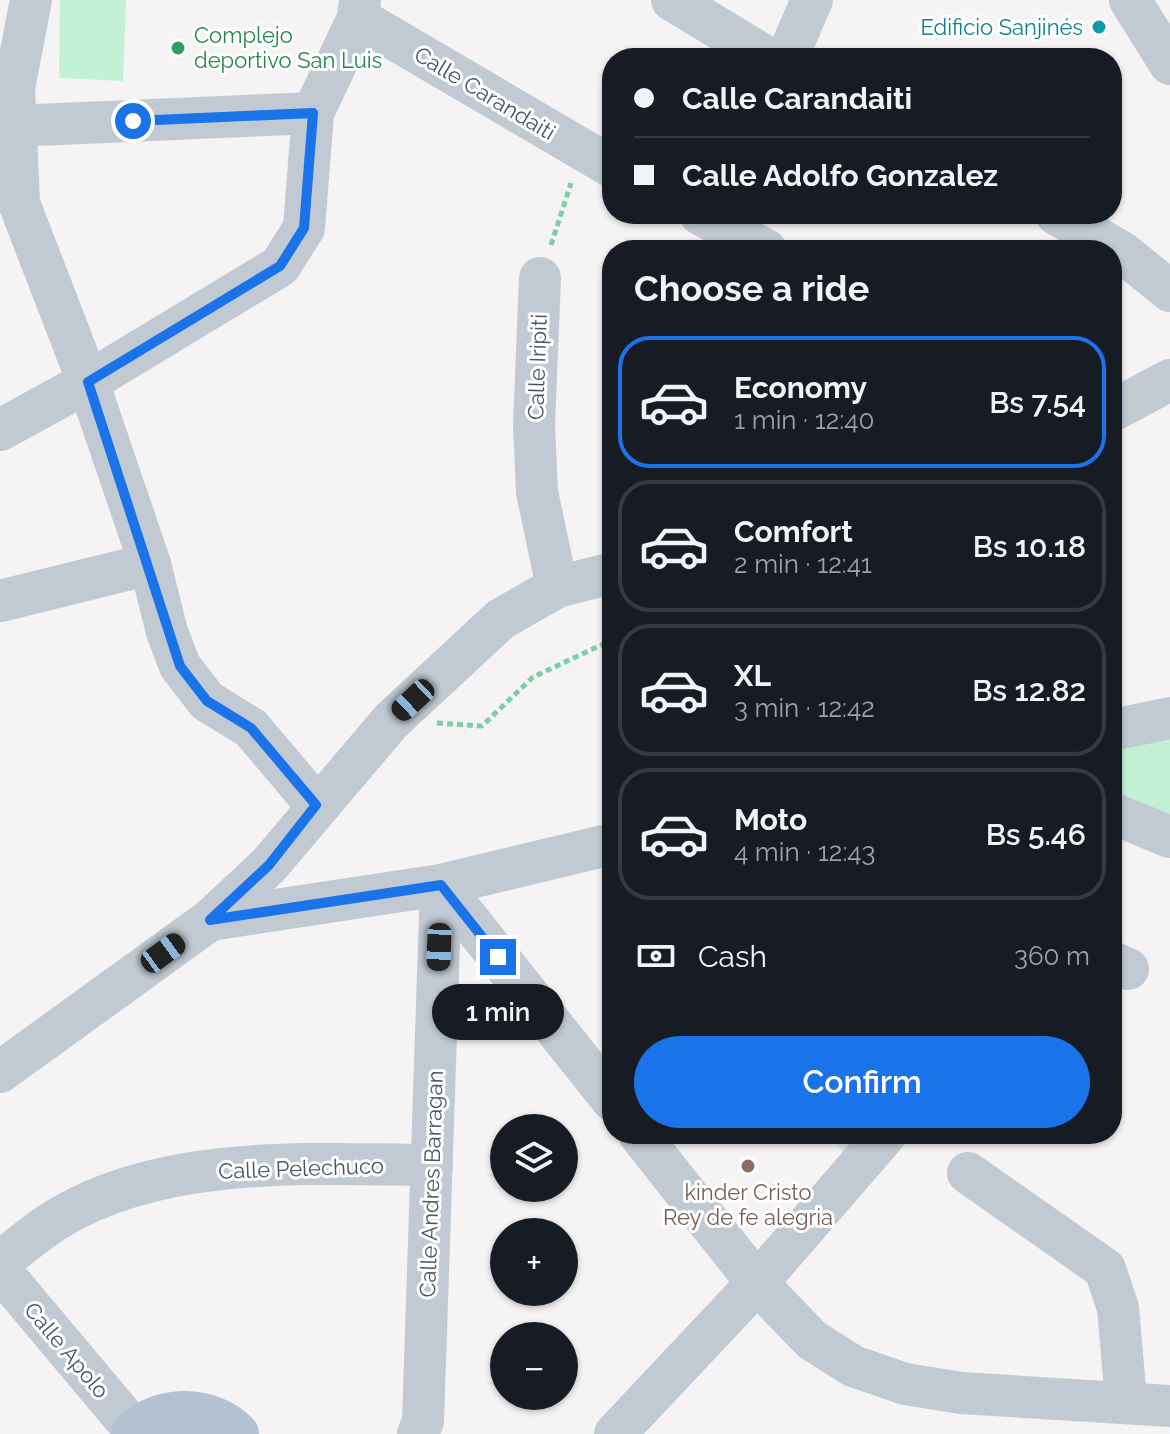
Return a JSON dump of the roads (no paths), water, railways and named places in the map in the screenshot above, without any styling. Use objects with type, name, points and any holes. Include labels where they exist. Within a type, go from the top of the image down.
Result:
[{"type":"main road","points":[[134,1432],[163,1417],[189,1411],[213,1418],[237,1434]]},
{"type":"street","points":[[31,0],[14,88],[9,204],[88,382],[150,564],[167,632],[180,666],[207,701],[251,728],[316,805]]},
{"type":"street","points":[[672,0],[751,48]]},
{"type":"street","points":[[791,48],[812,0]]},
{"type":"street","points":[[1130,0],[1170,64]]},
{"type":"street","points":[[0,430],[88,382],[280,266],[304,228],[313,113],[359,9]]},
{"type":"street","name":"Calle Carandaiti","points":[[359,9],[597,159]]},
{"type":"street","points":[[13,126],[313,113]]},
{"type":"street","points":[[715,224],[738,240]]},
{"type":"street","points":[[1073,224],[1101,240]]},
{"type":"street","points":[[1122,252],[1170,291]]},
{"type":"street","name":"Calle Iripiti","points":[[540,278],[534,425],[537,492],[557,587]]},
{"type":"street","points":[[1122,406],[1170,380]]},
{"type":"street","points":[[0,601],[150,564]]},
{"type":"street","points":[[0,1072],[210,920],[269,865],[316,805],[391,721],[501,619],[557,587],[602,576]]},
{"type":"street","points":[[1122,728],[1170,718]]},
{"type":"street","points":[[1122,817],[1170,837]]},
{"type":"street","points":[[210,920],[441,885],[602,846]]},
{"type":"street","points":[[441,885],[602,1087]]},
{"type":"street","name":"Calle Andres Barragan","points":[[418,1434],[423,1421],[441,885]]},
{"type":"street","points":[[647,1144],[757,1283],[812,1340],[853,1366],[905,1384],[961,1393],[1170,1406]]},
{"type":"street","points":[[615,1434],[757,1283],[877,1144]]},
{"type":"street","name":"Calle Pelechuco","points":[[0,1262],[60,1217],[109,1195],[179,1176],[252,1166],[432,1165]]},
{"type":"street","points":[[968,1173],[1105,1269],[1118,1308],[1126,1401]]},
{"type":"street","name":"Calle Apolo","points":[[0,1270],[134,1432]]},
{"type":"place","name":"Edificio Sanjinés","points":[[1099,27]]},
{"type":"place","name":"Complejo deportivo San Luis","points":[[178,48]]},
{"type":"place","name":"kinder Cristo Rey de fe alegria","points":[[748,1166]]}]
